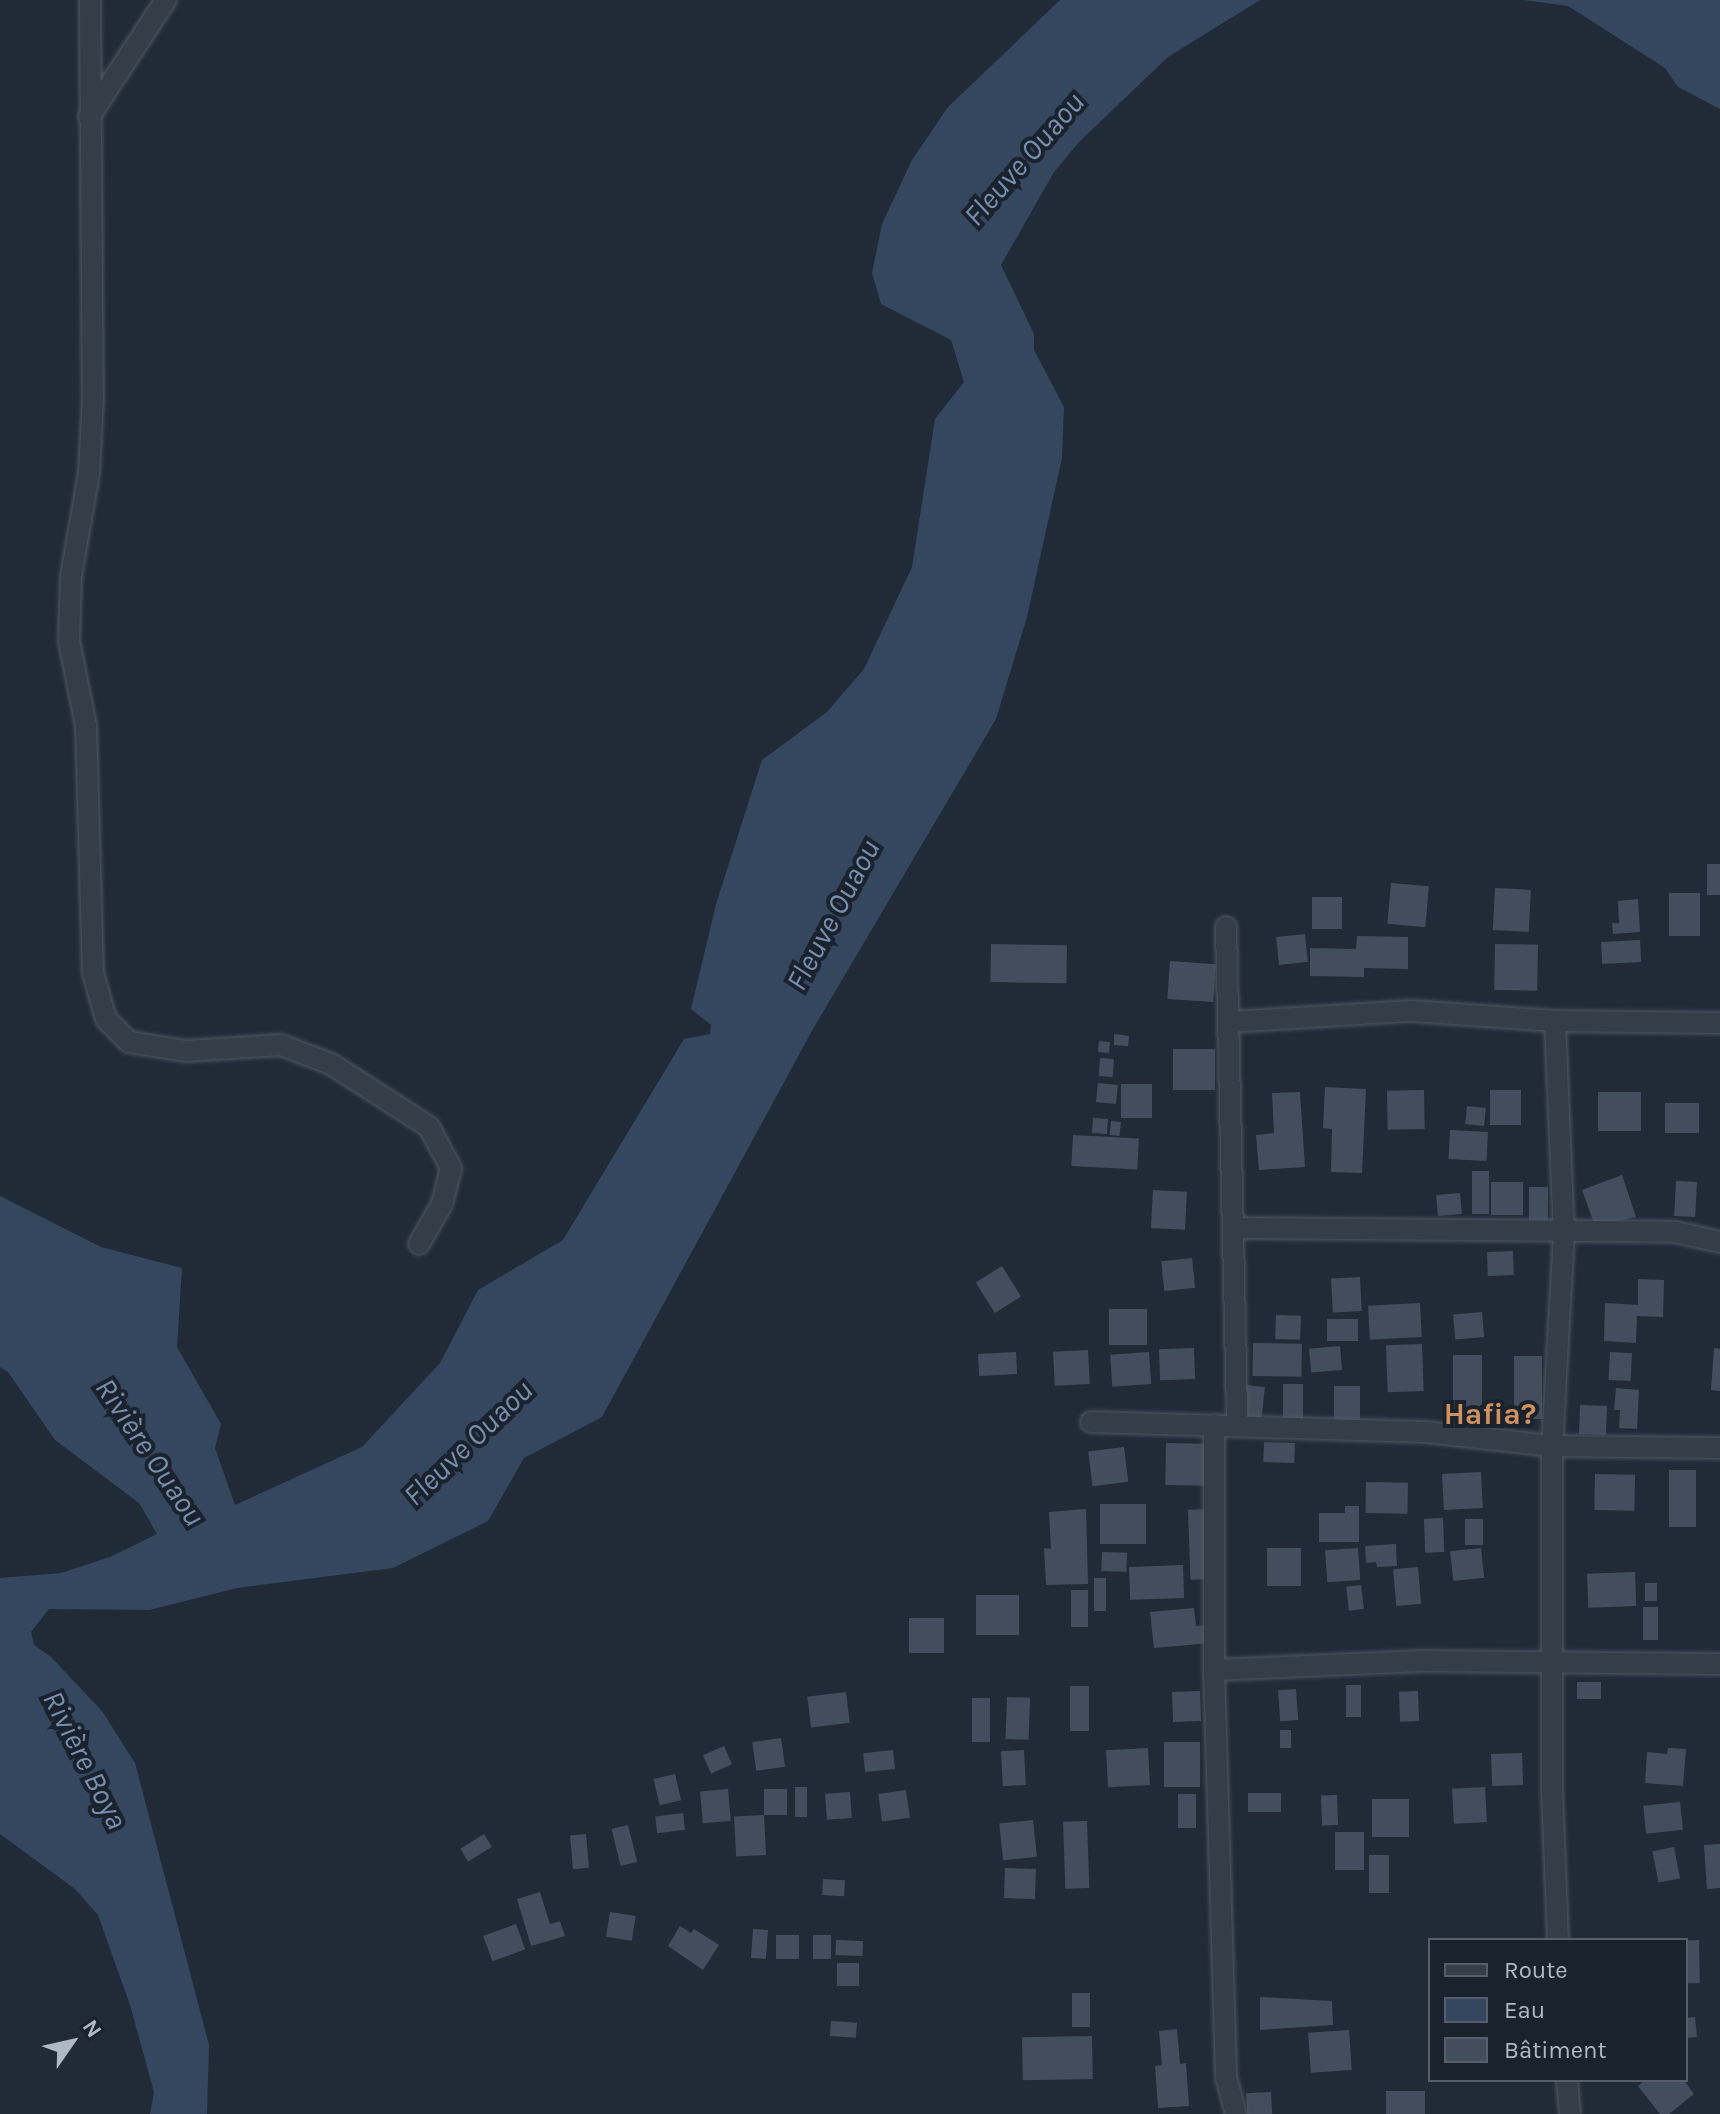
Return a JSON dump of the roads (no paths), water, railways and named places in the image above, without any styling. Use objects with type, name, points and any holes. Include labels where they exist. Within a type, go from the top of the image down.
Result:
[{"type":"street","points":[[90,0],[93,397],[89,473],[71,576],[69,641],[86,726],[93,973],[106,1019],[129,1042],[186,1051],[281,1045],[331,1064],[429,1127],[451,1168],[442,1204],[419,1244]]},
{"type":"street","points":[[89,118],[166,0]]},
{"type":"street","points":[[1226,927],[1237,1426]]},
{"type":"street","points":[[1230,1022],[1412,1011],[1555,1021],[1720,1023]]},
{"type":"street","points":[[1555,1021],[1564,1233],[1552,1446],[1552,1791],[1558,1938]]},
{"type":"street","points":[[1234,1228],[1675,1232],[1720,1242]]},
{"type":"street","points":[[1091,1422],[1426,1432],[1552,1446],[1720,1448]]},
{"type":"street","points":[[1214,1425],[1214,1670],[1226,2077],[1236,2114]]},
{"type":"street","points":[[1214,1670],[1422,1661],[1552,1665],[1720,1664]]},
{"type":"street","points":[[1567,2082],[1570,2114]]},
{"type":"water","points":[[1060,0],[1260,0],[1168,57],[1079,142],[1054,172],[1001,265],[1034,334],[1034,350],[1064,407],[1062,458],[1027,617],[996,719],[813,1029],[602,1417],[524,1458],[488,1521],[393,1568],[237,1588],[149,1610],[49,1609],[31,1632],[34,1645],[51,1657],[102,1711],[135,1763],[209,2045],[207,2114],[150,2114],[154,2092],[130,2005],[98,1915],[75,1889],[0,1834],[0,1578],[61,1573],[110,1557],[157,1534],[139,1503],[55,1440],[8,1372],[0,1367],[0,1196],[101,1247],[182,1268],[177,1347],[221,1424],[215,1448],[235,1505],[362,1447],[440,1363],[478,1290],[563,1240],[684,1039],[710,1034],[711,1025],[691,1009],[716,904],[762,760],[827,712],[864,669],[912,567],[935,419],[964,382],[951,340],[881,304],[872,273],[882,224],[912,160],[948,107]]},
{"type":"water","points":[[1524,0],[1720,0],[1720,109],[1678,87],[1665,68],[1568,6]]},
{"type":"district","name":"Hafia?","points":[[1490,1414]]},
{"type":"water label","name":"Fleuve Ouaou","points":[[1024,159]]},
{"type":"water label","name":"Fleuve Ouaou","points":[[833,915]]},
{"type":"water label","name":"Fleuve Ouaou","points":[[468,1443]]},
{"type":"water label","name":"Rivière Ouaou","points":[[150,1452]]},
{"type":"water label","name":"Rivière Boya","points":[[85,1760]]}]
